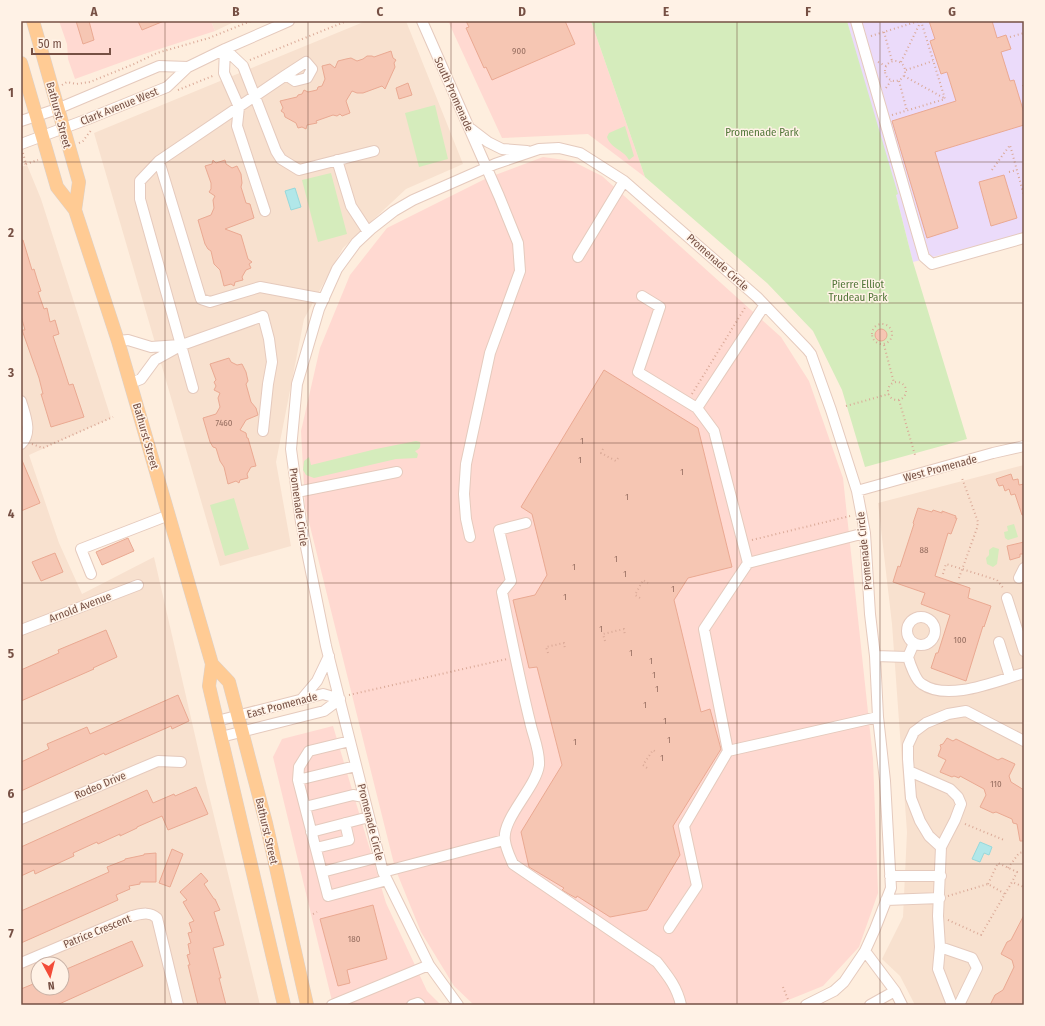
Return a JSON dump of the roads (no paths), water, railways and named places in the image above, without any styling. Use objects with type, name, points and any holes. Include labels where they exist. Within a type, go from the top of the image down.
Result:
[{"type":"main road","name":"Bathurst Street","points":[[33,21],[79,182],[75,210]]},
{"type":"main road","name":"Bathurst Street","points":[[21,63],[57,187],[75,210],[118,341],[212,664],[209,686],[284,1005]]},
{"type":"main road","name":"Bathurst Street","points":[[212,664],[229,682],[266,823],[307,1005]]},
{"type":"street","name":"Clark Avenue West","points":[[21,144],[168,87],[188,67],[289,21]]},
{"type":"street","name":"South Promenade","points":[[422,21],[518,243],[520,271],[490,352],[466,464],[464,494],[466,519],[470,537]]},
{"type":"street","points":[[856,21],[924,257],[932,264],[1024,238]]},
{"type":"street","points":[[225,49],[243,66],[256,96],[276,151],[281,159],[299,170],[374,151]]},
{"type":"street","points":[[225,49],[224,73],[239,106],[237,126],[265,211]]},
{"type":"street","name":"Clark Avenue West","points":[[21,121],[57,109],[159,66],[188,67]]},
{"type":"street","points":[[193,388],[140,199],[140,181],[159,161],[286,75]]},
{"type":"street","name":"Promenade Circle","points":[[470,129],[488,142],[502,149],[533,151]]},
{"type":"street","name":"Promenade Circle","points":[[458,1005],[429,965],[385,876],[379,857],[329,656],[304,540],[291,449],[297,384],[319,309],[337,269],[356,243],[368,232],[394,210],[486,167],[539,149],[559,148],[580,152],[624,181],[756,296],[811,354],[857,491],[865,533],[870,614],[875,656],[878,717],[885,781],[890,888],[875,928],[864,951],[844,982],[834,991],[806,1005]]},
{"type":"street","points":[[337,160],[351,206],[368,232]]},
{"type":"street","points":[[159,161],[201,299],[210,302],[260,287],[324,300]]},
{"type":"street","points":[[578,257],[624,181]]},
{"type":"street","points":[[642,296],[660,307],[638,372],[697,408],[714,431],[748,562]]},
{"type":"street","points":[[697,408],[764,306]]},
{"type":"street","points":[[131,383],[141,379],[155,360],[182,345],[263,316],[269,339],[272,362],[263,432]]},
{"type":"street","points":[[118,341],[128,340],[151,347],[182,345]]},
{"type":"street","points":[[21,401],[28,426],[27,436],[21,444]]},
{"type":"street","name":"West Promenade","points":[[857,491],[993,453],[1024,446]]},
{"type":"street","points":[[297,492],[397,472]]},
{"type":"street","points":[[91,574],[81,549],[169,515]]},
{"type":"street","points":[[526,523],[499,530],[510,582],[502,592],[538,752],[539,764],[535,778],[512,816],[504,840],[513,864],[657,962],[671,979],[681,1005]]},
{"type":"street","points":[[669,928],[697,886],[684,826],[728,751],[704,629],[748,562],[865,533]]},
{"type":"street","points":[[1019,578],[1024,568]]},
{"type":"street","name":"Arnold Avenue","points":[[21,630],[138,585]]},
{"type":"street","points":[[1007,598],[1024,651]]},
{"type":"street","points":[[999,642],[1010,677]]},
{"type":"street","points":[[914,643],[908,657],[911,667],[920,684],[937,691],[959,691],[1024,673]]},
{"type":"street","points":[[301,700],[316,681],[329,656]]},
{"type":"street","points":[[875,656],[908,657]]},
{"type":"street","name":"East Promenade","points":[[217,721],[323,694],[340,699]]},
{"type":"street","name":"East Promenade","points":[[221,737],[324,711],[340,699]]},
{"type":"street","points":[[942,847],[929,836],[920,820],[911,798],[908,745],[914,732],[926,723],[948,714],[966,711],[1024,741]]},
{"type":"street","points":[[728,751],[878,717]]},
{"type":"street","points":[[350,741],[309,752],[299,767],[298,780],[328,896],[385,876],[504,840]]},
{"type":"street","name":"Rodeo Drive","points":[[21,818],[158,761],[181,762]]},
{"type":"street","points":[[298,780],[356,766]]},
{"type":"street","points":[[909,771],[950,789],[961,804],[942,847],[938,916],[940,947],[938,969],[952,1005]]},
{"type":"street","points":[[305,807],[353,795],[364,797]]},
{"type":"street","points":[[311,832],[369,817]]},
{"type":"street","points":[[316,848],[349,840],[344,823]]},
{"type":"street","points":[[322,872],[379,857]]},
{"type":"street","points":[[890,876],[941,876]]},
{"type":"street","points":[[886,900],[940,898]]},
{"type":"street","name":"Patrice Crescent","points":[[21,963],[132,916],[152,914],[157,918],[178,1005]]},
{"type":"street","points":[[940,947],[972,958],[977,968],[960,1005]]},
{"type":"street","points":[[864,951],[895,991],[902,1005]]},
{"type":"street","points":[[332,1005],[429,965]]},
{"type":"street","points":[[870,1005],[895,991]]},
{"type":"street","points":[[412,1005],[418,1003],[420,1005]]},
{"type":"water","points":[[295,188],[301,207],[291,210],[285,191]]},
{"type":"water","points":[[980,842],[992,847],[989,855],[984,853],[980,862],[972,859]]},
{"type":"park label","name":"Promenade Park","points":[[762,132]]},
{"type":"park label","name":"Pierre Elliot Trudeau Park","points":[[858,290]]}]
